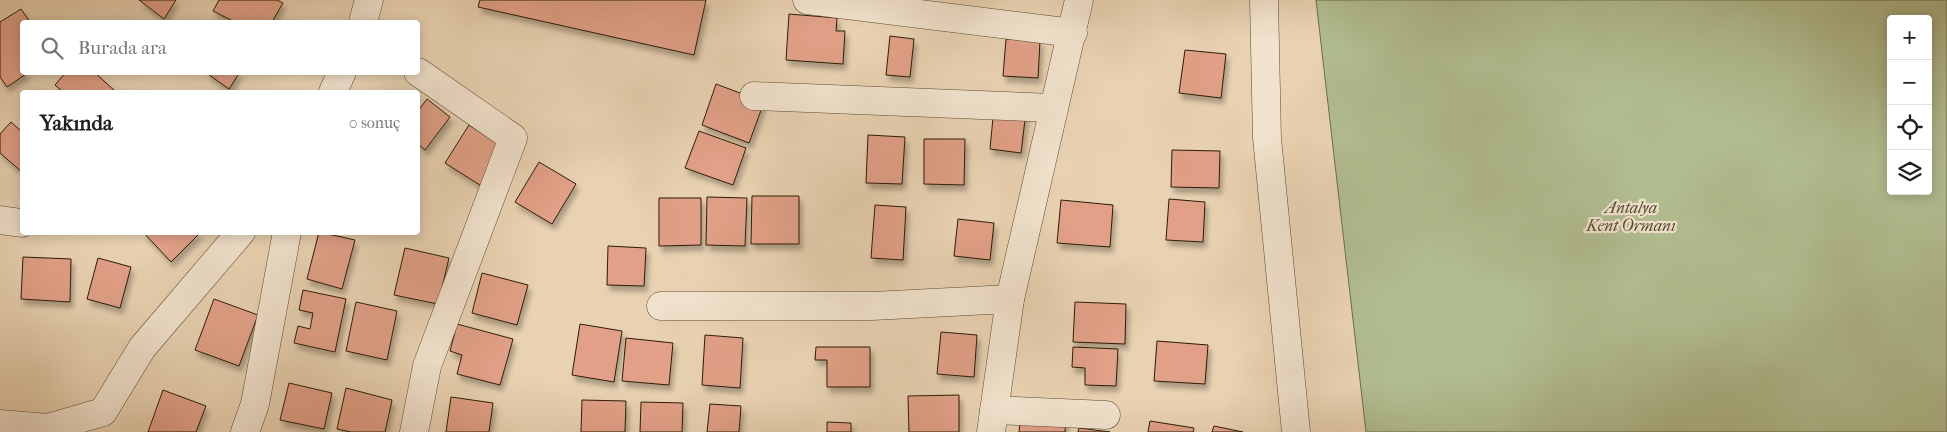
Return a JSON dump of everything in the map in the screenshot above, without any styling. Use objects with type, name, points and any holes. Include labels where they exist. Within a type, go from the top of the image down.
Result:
[{"type":"street","points":[[364,20],[369,0]]},
{"type":"street","points":[[807,0],[1073,33]]},
{"type":"street","points":[[1079,0],[1073,33],[1053,108],[1010,299],[993,421],[1106,415]]},
{"type":"street","points":[[1264,0],[1268,138],[1296,432]]},
{"type":"street","points":[[414,432],[427,366],[513,138],[420,73]]},
{"type":"street","points":[[334,90],[341,75]]},
{"type":"street","points":[[754,96],[1053,108]]},
{"type":"street","points":[[0,220],[20,223]]},
{"type":"street","points":[[0,424],[48,428],[103,412],[142,348],[238,235]]},
{"type":"street","points":[[245,432],[256,404],[286,235]]},
{"type":"street","points":[[661,306],[872,306],[1010,299]]},
{"type":"green space","name":"Antalya Kent Ormanı","points":[[1316,0],[1947,0],[1947,432],[1366,432]]},
{"type":"building","points":[[139,0],[176,0],[164,19]]},
{"type":"building","points":[[219,0],[277,0],[283,3],[273,20],[231,20],[213,11]]},
{"type":"building","points":[[480,0],[706,0],[694,55],[478,7]]},
{"type":"building","points":[[21,9],[29,20],[20,20],[20,75],[25,75],[7,87],[0,77],[0,22]]},
{"type":"building","points":[[789,14],[837,18],[836,31],[845,31],[843,64],[786,60]]},
{"type":"building","points":[[890,36],[914,39],[910,77],[886,75]]},
{"type":"building","points":[[1006,39],[1040,41],[1038,78],[1003,76]]},
{"type":"building","points":[[1185,50],[1226,54],[1221,98],[1179,93]]},
{"type":"building","points":[[63,75],[97,75],[114,90],[61,90],[55,85]]},
{"type":"building","points":[[209,75],[238,75],[229,89]]},
{"type":"building","points":[[716,84],[764,102],[749,143],[702,125]]},
{"type":"building","points":[[427,99],[450,117],[425,150],[420,146],[420,108]]},
{"type":"building","points":[[994,107],[1026,111],[1021,153],[990,149]]},
{"type":"building","points":[[11,122],[20,130],[20,170],[0,153],[0,134]]},
{"type":"building","points":[[469,125],[507,150],[483,187],[445,163]]},
{"type":"building","points":[[699,131],[746,148],[733,185],[685,168]]},
{"type":"building","points":[[868,135],[905,137],[902,184],[866,183]]},
{"type":"building","points":[[924,139],[965,139],[964,185],[924,184]]},
{"type":"building","points":[[1172,150],[1220,151],[1219,188],[1171,187]]},
{"type":"building","points":[[539,162],[576,184],[552,224],[515,202]]},
{"type":"building","points":[[752,196],[799,196],[799,244],[751,244]]},
{"type":"building","points":[[707,197],[747,198],[745,246],[706,245]]},
{"type":"building","points":[[659,198],[701,198],[701,245],[659,246]]},
{"type":"building","points":[[1169,199],[1205,202],[1203,242],[1166,240]]},
{"type":"building","points":[[1061,200],[1113,205],[1110,247],[1057,243]]},
{"type":"building","points":[[875,205],[906,207],[903,260],[871,258]]},
{"type":"building","points":[[958,219],[994,223],[990,260],[954,256]]},
{"type":"building","points":[[146,235],[198,235],[171,262]]},
{"type":"building","points":[[318,235],[332,235],[355,240],[342,289],[307,279]]},
{"type":"building","points":[[608,246],[646,248],[644,286],[607,285]]},
{"type":"building","points":[[405,248],[449,258],[438,304],[394,295]]},
{"type":"building","points":[[23,257],[71,259],[70,302],[21,299]]},
{"type":"building","points":[[98,258],[131,267],[120,308],[87,299]]},
{"type":"building","points":[[482,273],[528,285],[517,325],[472,313]]},
{"type":"building","points":[[303,290],[346,299],[335,352],[294,343],[298,326],[310,329],[313,313],[299,310]]},
{"type":"building","points":[[214,299],[258,315],[239,366],[195,350]]},
{"type":"building","points":[[356,302],[397,311],[387,360],[346,351]]},
{"type":"building","points":[[1075,302],[1126,304],[1125,344],[1073,342]]},
{"type":"building","points":[[457,324],[513,339],[500,385],[457,374],[462,355],[450,351]]},
{"type":"building","points":[[580,324],[622,331],[614,382],[572,375]]},
{"type":"building","points":[[941,332],[977,335],[974,377],[937,374]]},
{"type":"building","points":[[705,335],[743,338],[740,388],[702,385]]},
{"type":"building","points":[[626,338],[673,343],[669,385],[622,381]]},
{"type":"building","points":[[1157,341],[1208,345],[1205,384],[1154,381]]},
{"type":"building","points":[[816,347],[870,347],[870,387],[827,387],[827,360],[815,360]]},
{"type":"building","points":[[1073,347],[1118,349],[1116,386],[1085,385],[1085,368],[1072,367]]},
{"type":"building","points":[[289,383],[332,393],[324,429],[280,420]]},
{"type":"building","points":[[346,388],[392,400],[385,432],[351,432],[337,429]]},
{"type":"building","points":[[163,390],[206,406],[196,432],[148,432]]},
{"type":"building","points":[[959,395],[959,432],[909,432],[908,396]]},
{"type":"building","points":[[451,397],[493,403],[489,432],[446,432]]},
{"type":"building","points":[[582,400],[626,401],[625,432],[581,432]]},
{"type":"building","points":[[641,402],[683,403],[682,432],[640,432]]},
{"type":"building","points":[[710,404],[741,406],[739,432],[707,432]]},
{"type":"building","points":[[1021,414],[1066,418],[1065,432],[1019,432]]},
{"type":"building","points":[[1150,421],[1194,428],[1193,432],[1148,432]]},
{"type":"building","points":[[827,422],[851,423],[851,432],[827,432]]},
{"type":"building","points":[[1214,426],[1243,432],[1212,432]]},
{"type":"building","points":[[1079,428],[1110,432],[1078,432]]}]
